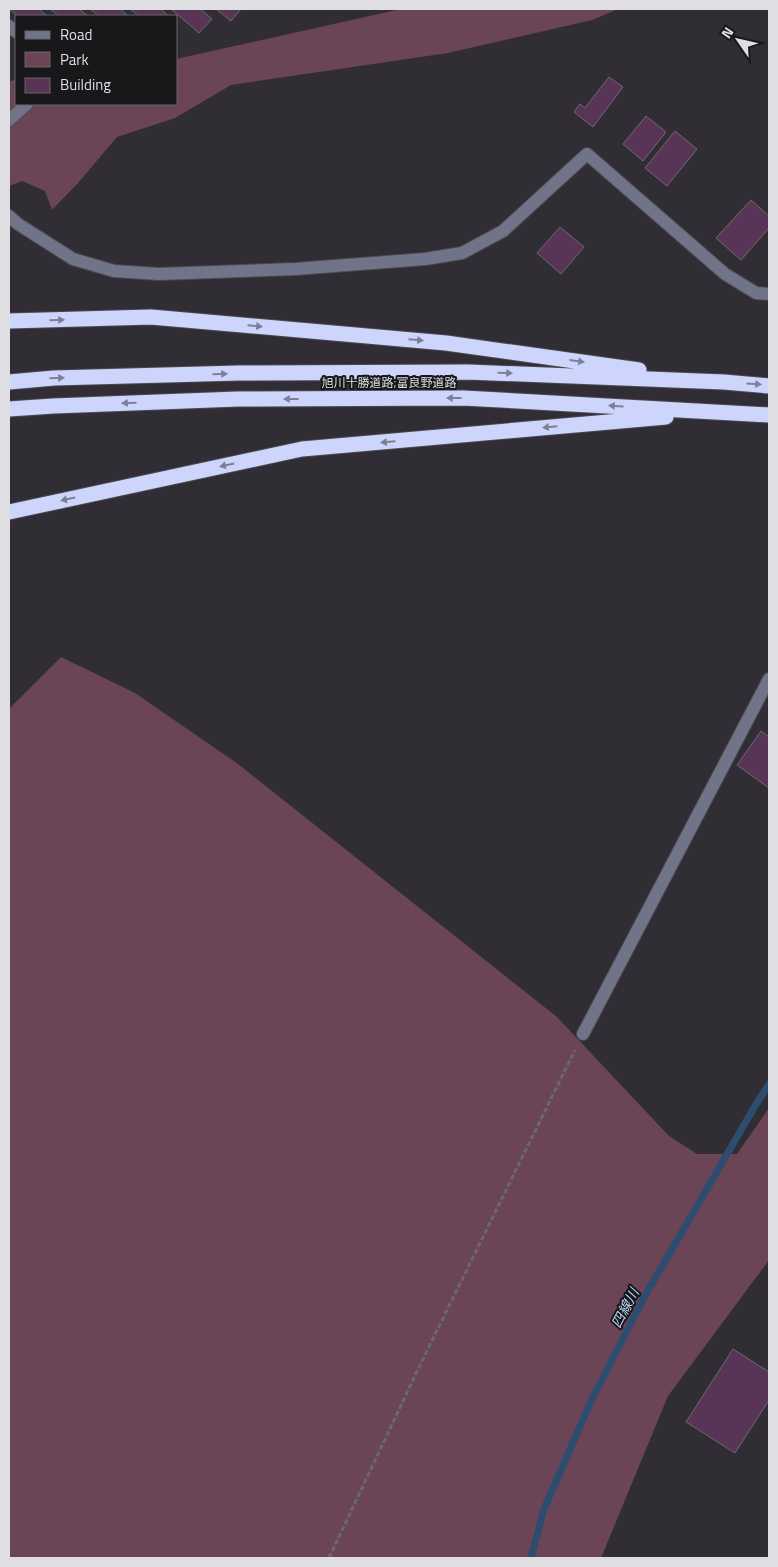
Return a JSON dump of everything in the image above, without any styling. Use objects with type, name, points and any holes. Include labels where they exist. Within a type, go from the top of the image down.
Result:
[{"type":"highway","points":[[9,321],[151,316],[446,343],[724,382]]},
{"type":"highway","name":"旭川十勝道路;富良野道路","points":[[9,382],[54,378],[239,373],[468,372],[724,382],[769,386]]},
{"type":"highway","name":"旭川十勝道路;富良野道路","points":[[9,409],[238,399],[463,398],[769,415]]},
{"type":"highway","points":[[9,512],[302,449],[720,412]]},
{"type":"street","points":[[9,120],[26,105]]},
{"type":"street","points":[[9,216],[18,224],[73,259],[114,271],[159,274],[276,270],[426,259],[462,253],[504,231],[587,154],[725,274],[756,293],[769,294]]},
{"type":"street","points":[[584,1034],[769,679]]},
{"type":"path","points":[[329,1558],[422,1363],[584,1034]]},
{"type":"green space","points":[[401,9],[618,9],[592,20],[448,53],[231,85],[175,118],[117,137],[52,210],[45,191],[22,181],[9,186],[9,82],[15,79],[15,105],[178,105],[178,59]]},
{"type":"green space","points":[[61,657],[135,693],[238,764],[557,1017],[669,1136],[697,1154],[737,1154],[769,1108],[769,1260],[668,1396],[601,1558],[9,1558],[9,709]]},
{"type":"building","points":[[9,9],[39,9],[46,15],[17,15]]},
{"type":"building","points":[[50,9],[79,9],[87,15],[58,15]]},
{"type":"building","points":[[90,9],[120,9],[127,15],[98,15]]},
{"type":"building","points":[[130,9],[160,9],[168,15],[138,15]]},
{"type":"building","points":[[171,9],[200,9],[212,19],[199,33]]},
{"type":"building","points":[[216,9],[241,9],[231,21]]},
{"type":"building","points":[[609,77],[623,87],[593,127],[574,112],[580,104],[585,108]]},
{"type":"building","points":[[646,116],[666,132],[643,161],[623,144]]},
{"type":"building","points":[[675,131],[697,149],[667,186],[645,168]]},
{"type":"building","points":[[751,200],[769,216],[769,228],[741,260],[716,238]]},
{"type":"building","points":[[560,227],[584,247],[561,274],[537,253]]},
{"type":"building","points":[[761,731],[769,737],[769,788],[737,765]]},
{"type":"building","points":[[733,1349],[769,1372],[769,1400],[735,1453],[686,1422]]},
{"type":"waterway","name":"四線川","points":[[531,1558],[544,1509],[592,1399],[646,1294],[769,1084]]}]
